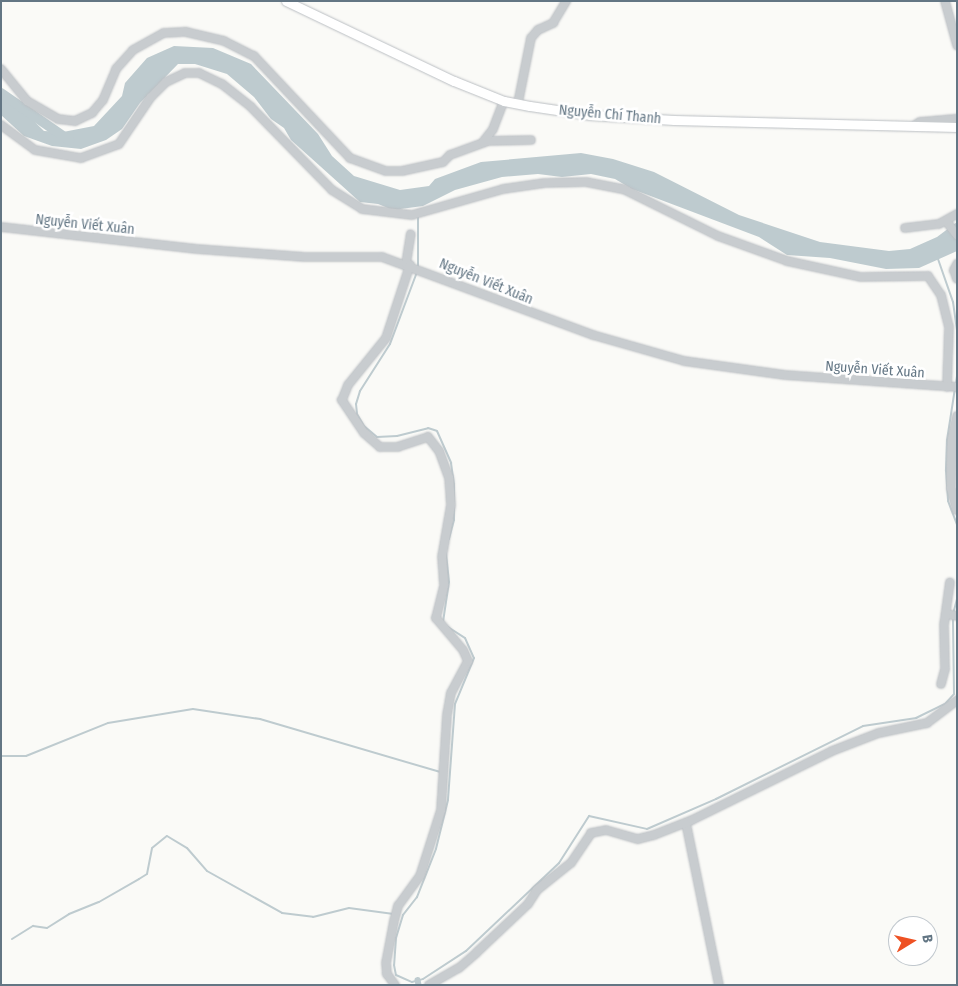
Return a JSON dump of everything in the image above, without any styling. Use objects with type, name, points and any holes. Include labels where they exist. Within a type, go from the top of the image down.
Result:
[{"type":"main road","name":"Nguyễn Chí Thanh","points":[[286,1],[454,81],[504,101],[561,112],[674,120],[957,127]]},
{"type":"street","points":[[518,103],[531,38],[538,30],[553,23],[566,1]]},
{"type":"street","points":[[945,1],[957,45]]},
{"type":"street","points":[[1,69],[26,101],[58,119],[75,121],[92,113],[103,100],[116,69],[132,50],[164,33],[186,32],[224,41],[254,56],[342,150],[357,161],[386,171],[402,171],[443,162],[450,155],[483,142],[494,140],[531,140]]},
{"type":"street","points":[[1,125],[35,150],[81,158],[119,144],[151,97],[166,82],[185,73],[199,73],[222,84],[255,110],[319,178],[353,206],[395,215],[421,213],[522,185],[590,183],[637,195],[718,236],[787,261],[861,277],[928,276],[941,295],[949,327],[952,387]]},
{"type":"street","points":[[483,142],[492,129],[504,101]]},
{"type":"street","points":[[914,126],[920,122],[957,119]]},
{"type":"street","points":[[905,228],[948,224],[957,214]]},
{"type":"street","points":[[948,224],[957,235]]},
{"type":"street","name":"Nguyễn Viết Xuân","points":[[1,228],[114,242],[305,257],[369,254],[410,265],[492,300],[575,329],[684,361],[785,375],[952,387]]},
{"type":"street","points":[[395,985],[388,974],[386,963],[396,914],[422,870],[443,802],[449,702],[468,661],[464,650],[436,618],[444,585],[442,557],[450,516],[449,478],[432,438],[424,437],[398,447],[386,448],[375,444],[343,404],[344,393],[386,338],[410,265],[411,234]]},
{"type":"street","points":[[957,264],[954,268],[957,279]]},
{"type":"street","points":[[957,416],[952,440],[952,488],[957,510]]},
{"type":"street","points":[[940,684],[946,662],[951,615],[950,582]]},
{"type":"street","points":[[429,985],[459,968],[476,953],[528,904],[537,890],[571,863],[591,833],[606,830],[643,839],[700,816],[832,751],[879,733],[928,723],[957,700]]},
{"type":"street","points":[[689,821],[720,985]]},
{"type":"shaded area","points":[[174,46],[213,48],[251,64],[318,134],[332,156],[354,176],[400,190],[429,186],[435,179],[481,162],[581,153],[613,159],[654,172],[739,215],[820,242],[889,251],[910,249],[937,237],[957,222],[957,251],[919,268],[886,269],[830,258],[787,255],[759,237],[632,189],[615,179],[591,174],[562,177],[538,174],[502,177],[455,190],[423,206],[393,210],[378,204],[360,202],[291,140],[284,128],[271,119],[254,97],[227,74],[195,64],[178,64],[140,103],[122,129],[106,140],[81,149],[52,146],[24,136],[1,115],[1,89],[44,131],[63,132],[94,126],[122,96],[125,83],[147,58]]},
{"type":"waterway","points":[[1,93],[69,140]]},
{"type":"waterway","points":[[418,215],[418,267]]},
{"type":"waterway","points":[[938,259],[953,302],[957,331]]},
{"type":"waterway","points":[[417,272],[390,344],[360,391],[356,404],[357,414],[364,426],[377,437],[397,436],[428,428],[437,431],[451,463],[454,484],[454,520],[449,539]]},
{"type":"waterway","points":[[956,383],[957,376]]},
{"type":"waterway","points":[[955,388],[947,440],[946,471],[948,501],[957,525]]},
{"type":"waterway","points":[[443,622],[449,582],[446,553]]},
{"type":"waterway","points":[[953,614],[957,599]]},
{"type":"waterway","points":[[448,627],[465,638],[474,658],[455,704],[448,800],[436,849],[417,897],[403,915],[396,938],[394,965],[396,975],[412,982],[423,979],[466,951],[559,863],[589,816],[647,829],[716,799],[863,726],[916,718],[945,704],[954,694],[953,619]]},
{"type":"waterway","points":[[1,756],[26,756],[108,723],[193,709],[260,719],[440,772]]},
{"type":"waterway","points":[[12,939],[33,926],[47,928],[69,914],[99,902],[147,874],[152,848],[167,836],[187,848],[207,871],[282,913],[313,917],[349,908],[394,914]]},
{"type":"waterway","points":[[418,980],[419,985]]}]
